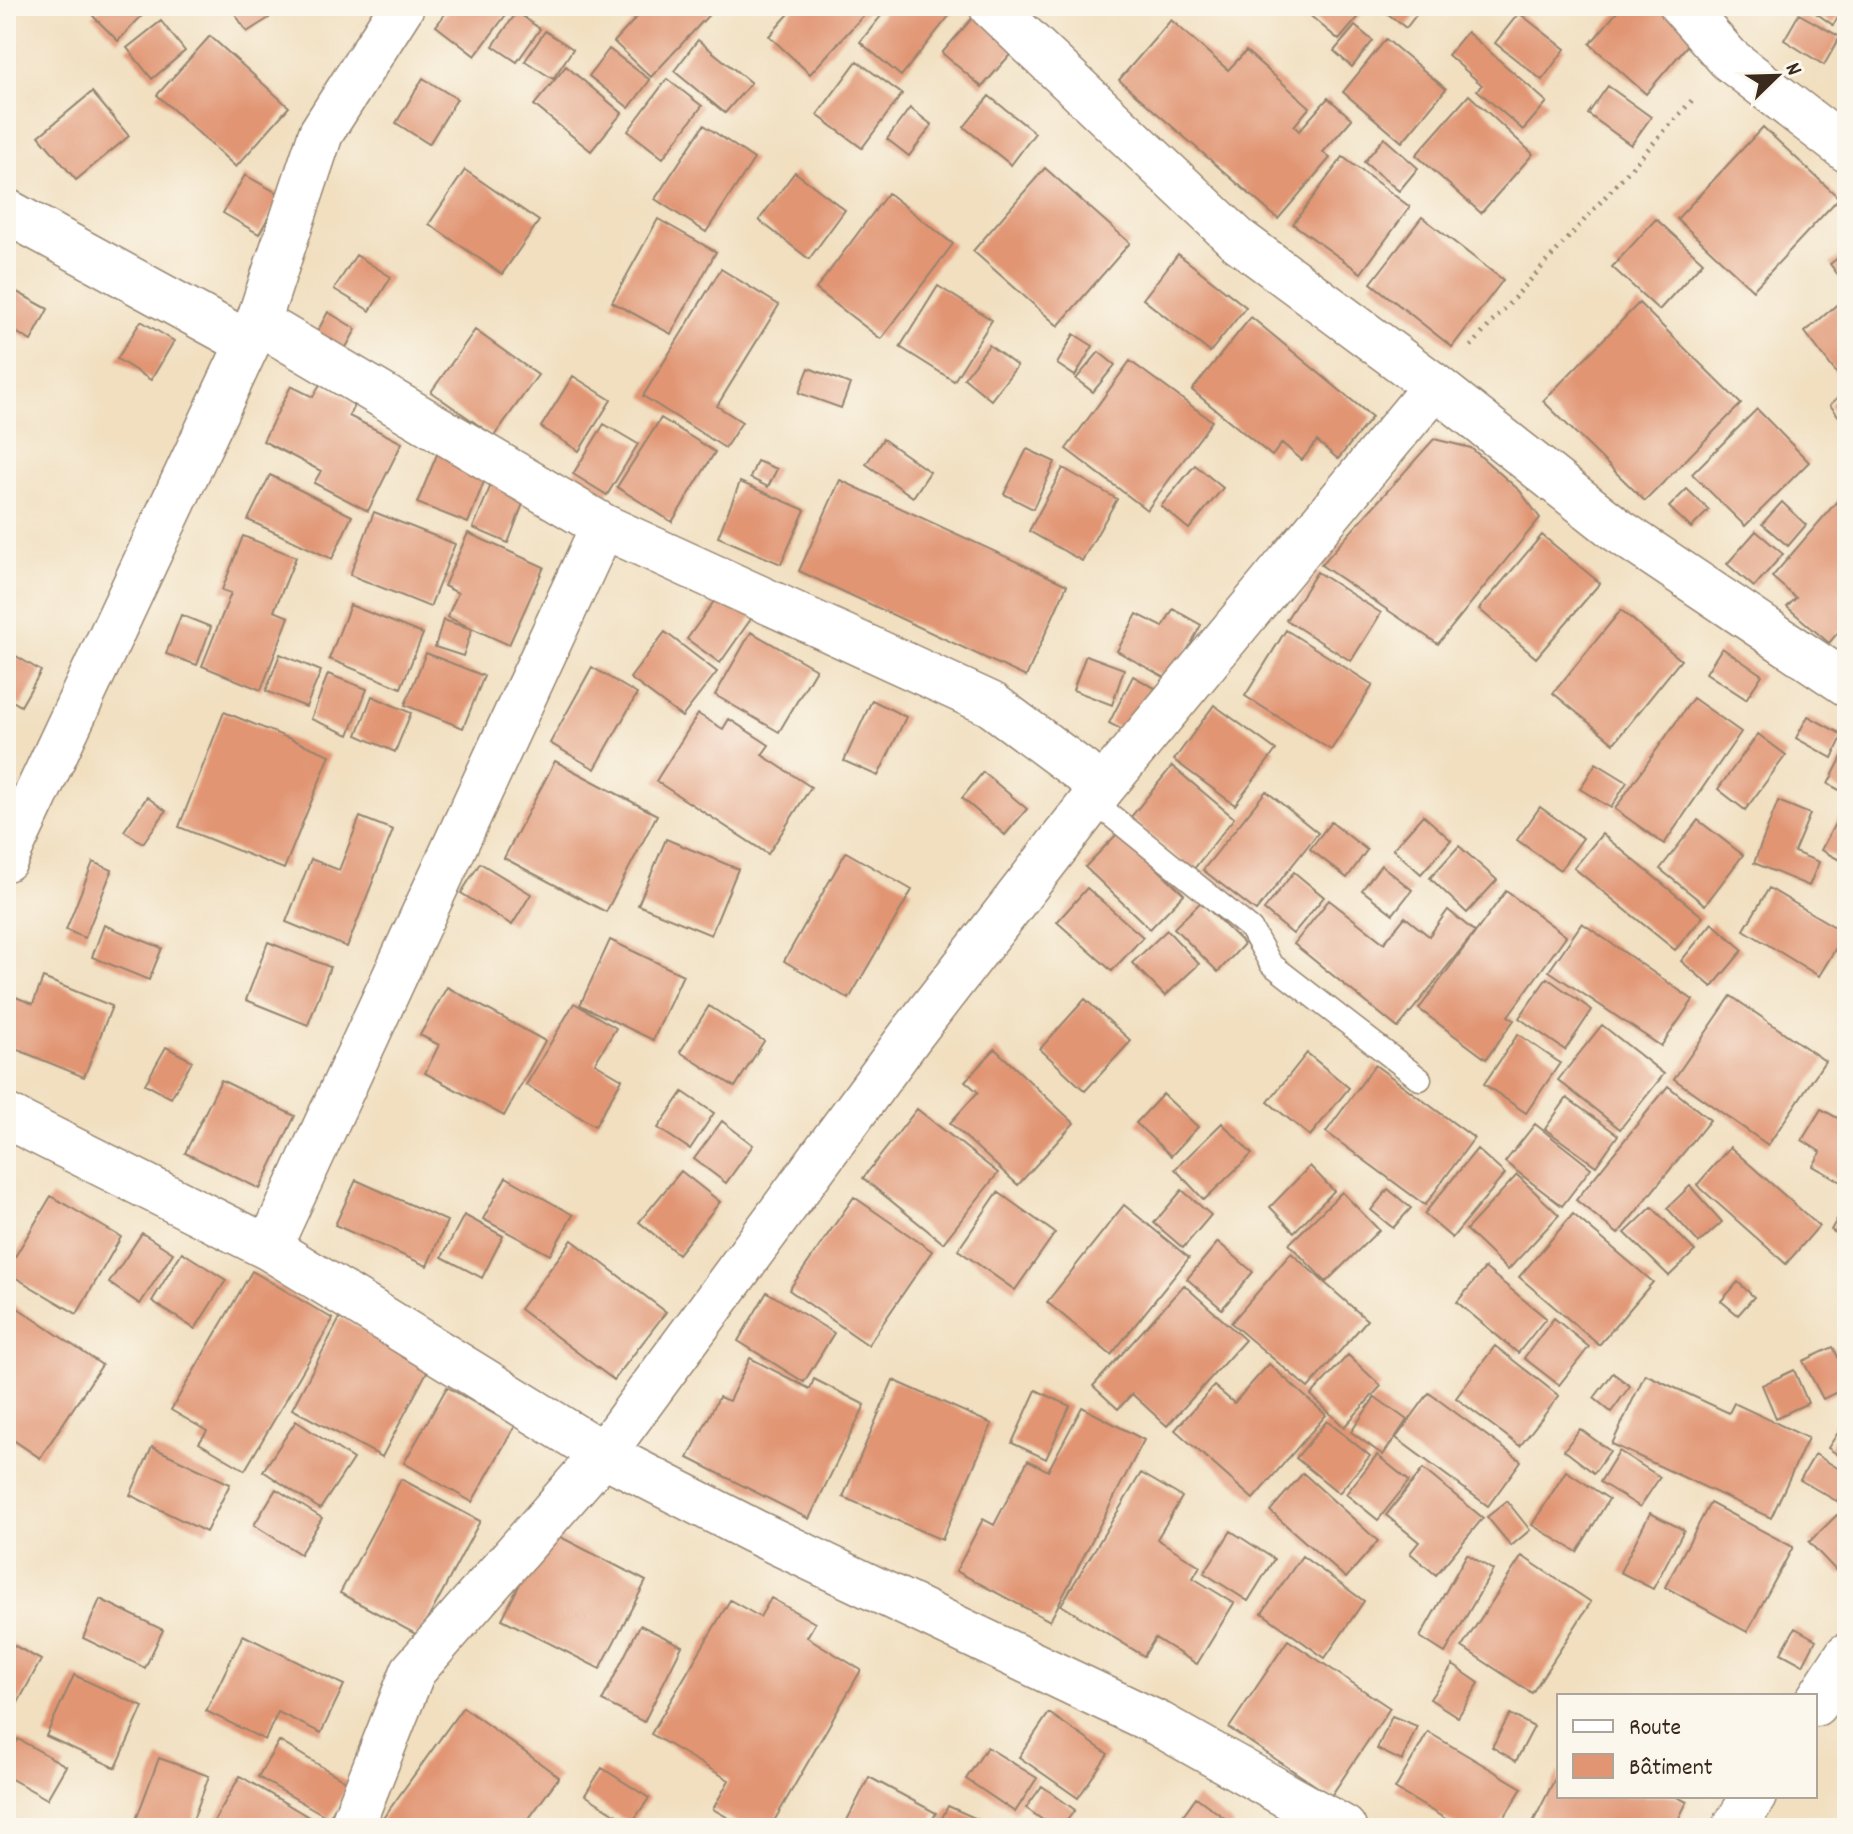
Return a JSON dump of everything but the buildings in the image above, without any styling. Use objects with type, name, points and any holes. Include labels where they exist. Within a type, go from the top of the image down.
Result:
[{"type":"street","points":[[6,859],[253,332],[321,133],[402,6]]},
{"type":"street","points":[[991,6],[1238,240],[1435,386],[1616,529],[1847,684]]},
{"type":"street","points":[[1682,6],[1729,59],[1847,150]]},
{"type":"street","points":[[6,211],[253,332],[603,526],[991,704],[1098,794]]},
{"type":"street","points":[[351,1828],[413,1671],[603,1454],[911,1035],[1098,794],[1435,386]]},
{"type":"street","points":[[269,1248],[603,526]]},
{"type":"street","points":[[6,1116],[269,1248],[603,1454],[767,1538],[1159,1724],[1344,1828]]},
{"type":"street","points":[[1817,1701],[1847,1655]]},
{"type":"street","points":[[1734,1828],[1753,1798]]},
{"type":"lane","points":[[1098,794],[1251,929],[1271,964],[1420,1079]]},
{"type":"path","points":[[1435,386],[1729,59]]}]
